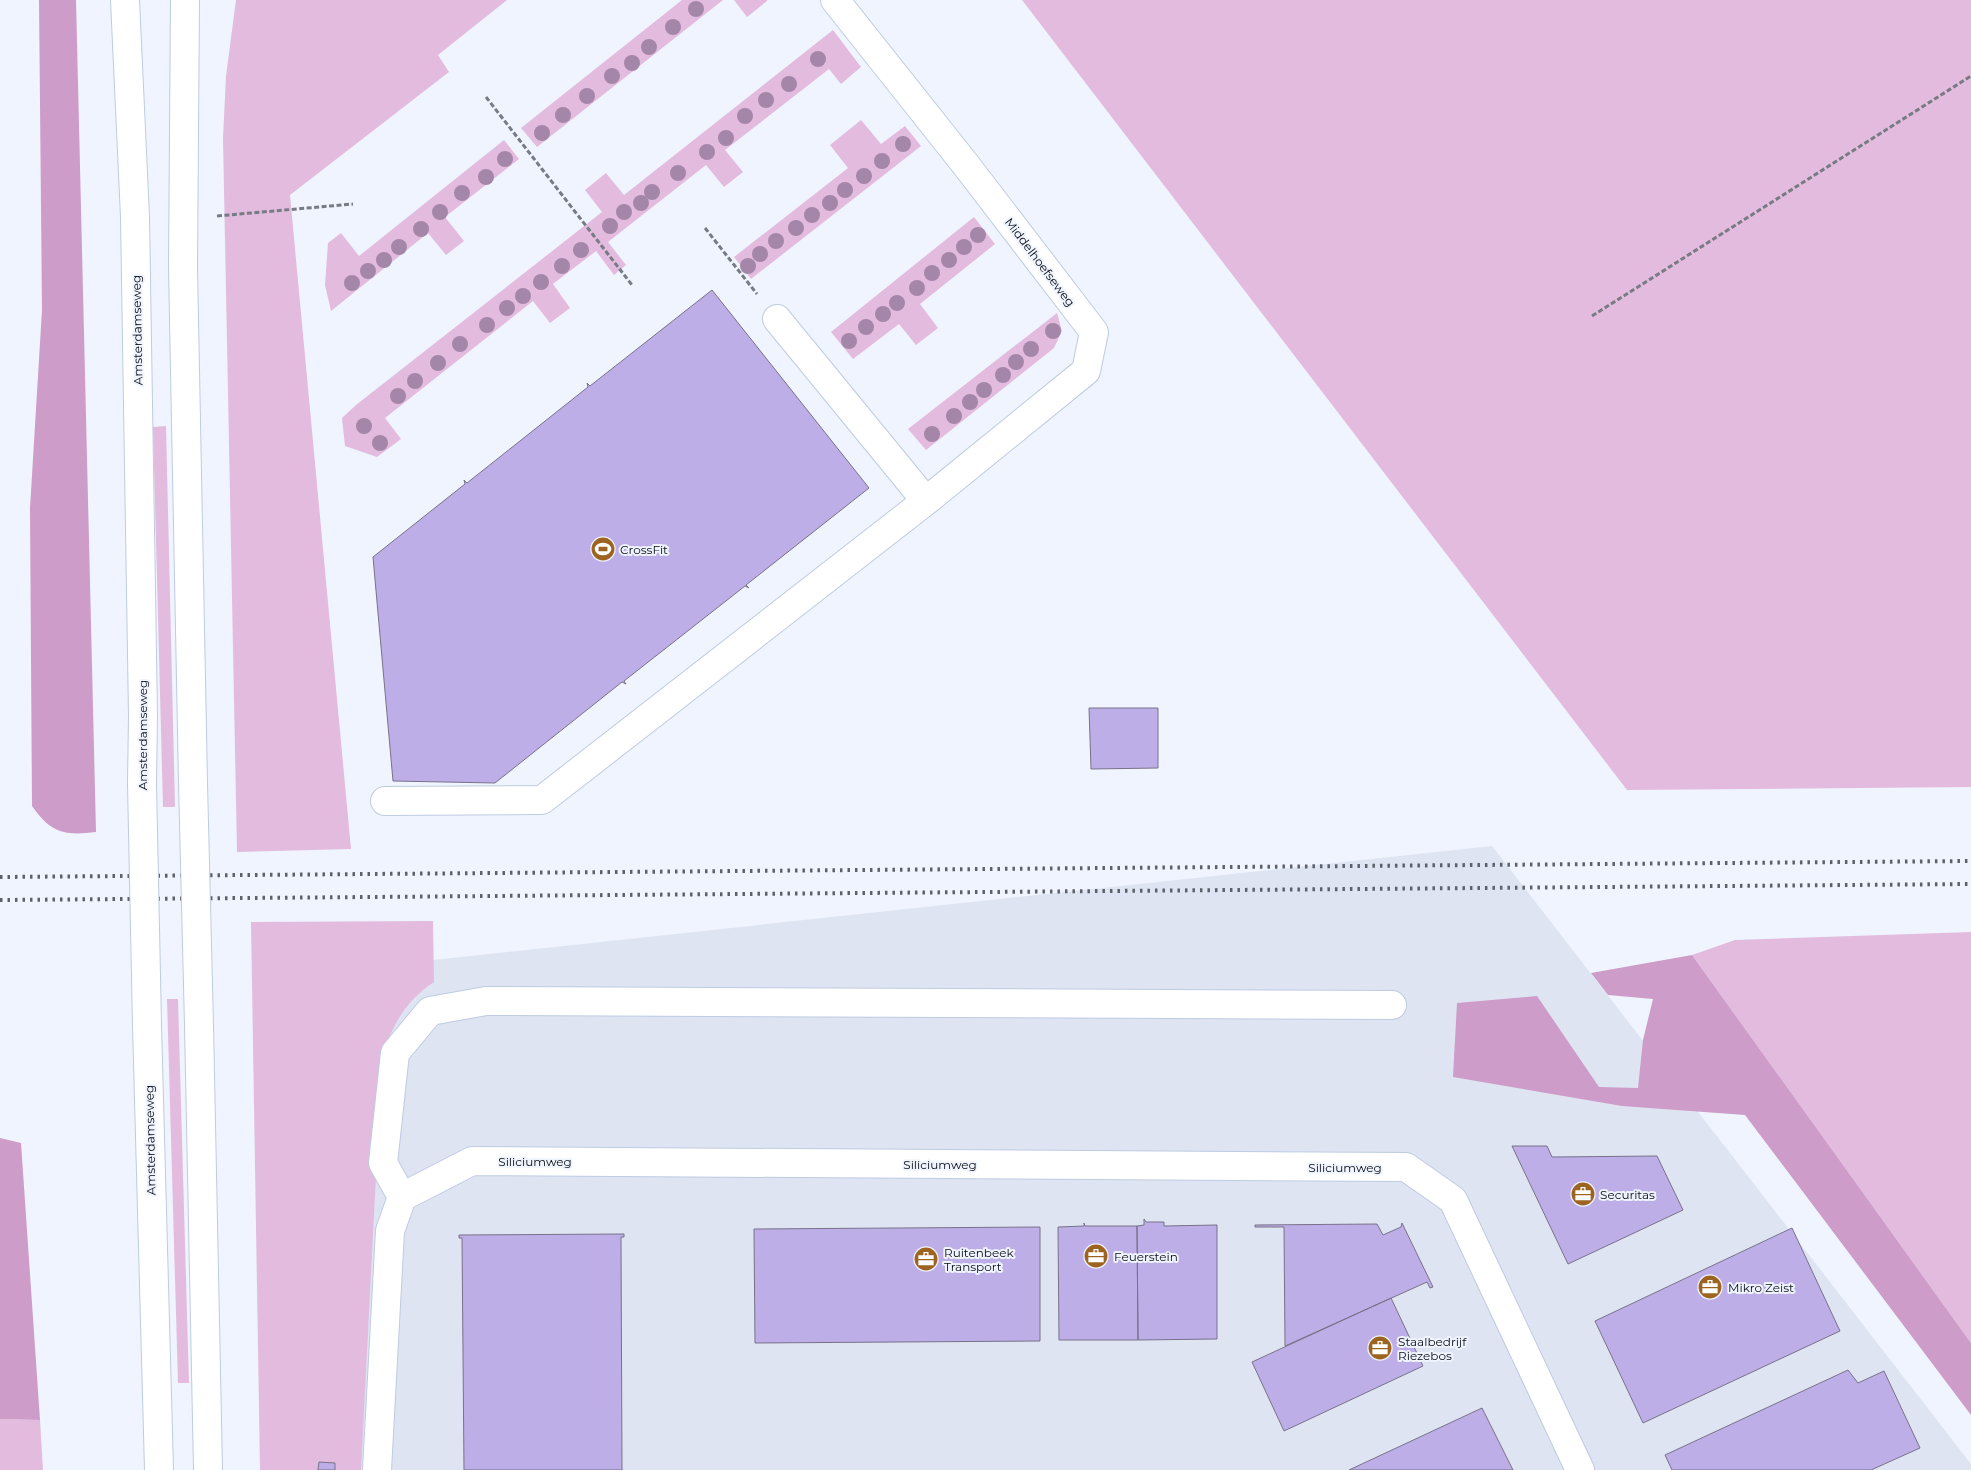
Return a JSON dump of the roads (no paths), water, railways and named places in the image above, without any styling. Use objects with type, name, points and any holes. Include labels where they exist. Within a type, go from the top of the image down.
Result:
[{"type":"main road","name":"Amsterdamseweg","points":[[125,0],[135,217],[143,716],[142,783],[158,1470]]},
{"type":"main road","points":[[185,0],[183,266],[208,1470]]},
{"type":"main road","name":"Middelhoefseweg","points":[[385,801],[542,800],[926,501],[1086,371],[1094,332],[835,0]]},
{"type":"main road","points":[[777,319],[926,501]]},
{"type":"main road","points":[[377,1470],[390,1231],[402,1198],[383,1163],[395,1053],[430,1012],[477,1002],[506,1001],[1392,1005]]},
{"type":"main road","name":"Siliciumweg","points":[[402,1198],[472,1161],[1406,1167],[1453,1200],[1580,1470]]},
{"type":"railway","points":[[0,877],[1971,861]]},
{"type":"railway","points":[[0,900],[1971,884]]},
{"type":"place","name":"CrossFit","points":[[603,549]]},
{"type":"place","name":"Securitas","points":[[1583,1194]]},
{"type":"place","name":"Feuerstein","points":[[1096,1256]]},
{"type":"place","name":"Ruitenbeek Transport","points":[[926,1259]]},
{"type":"place","name":"Mikro Zeist","points":[[1710,1287]]},
{"type":"place","name":"Staalbedrijf Riezebos","points":[[1380,1348]]}]
